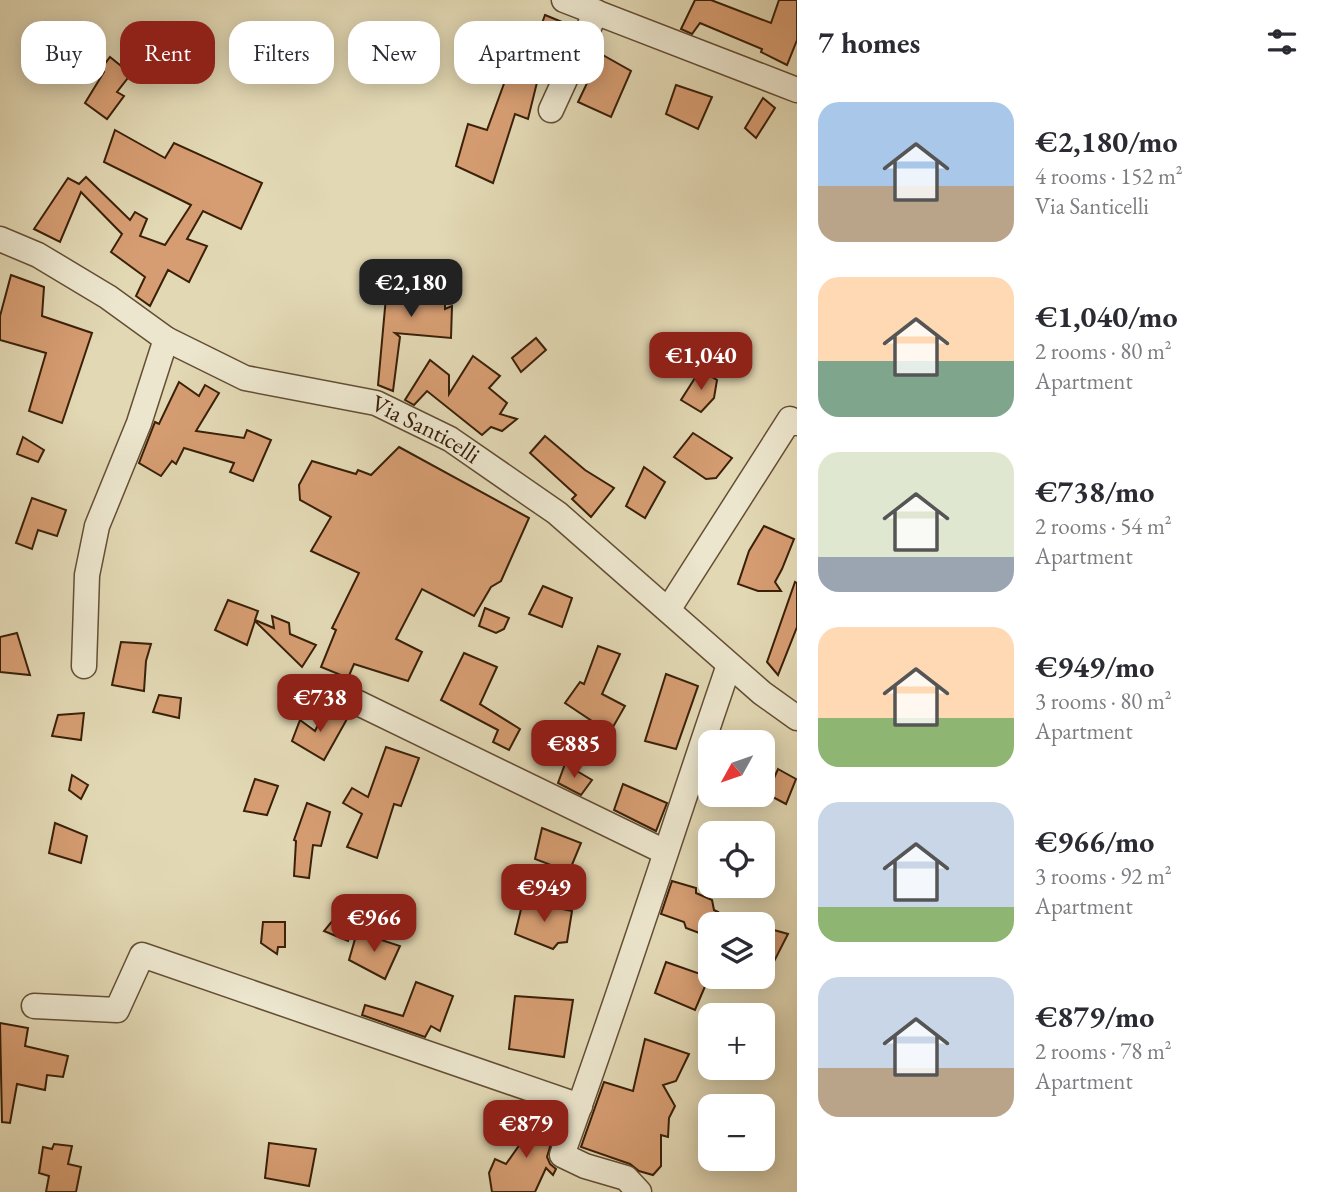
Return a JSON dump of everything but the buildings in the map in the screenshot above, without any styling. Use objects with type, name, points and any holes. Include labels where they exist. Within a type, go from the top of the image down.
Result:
[{"type":"street","points":[[564,0],[797,90]]},
{"type":"street","points":[[551,110],[596,12]]},
{"type":"street","name":"Via Santicelli","points":[[0,239],[38,254],[108,297],[166,339],[245,378],[376,403],[450,439],[557,513],[729,665],[797,718]]},
{"type":"street","points":[[85,666],[87,575],[97,526],[139,423],[166,339]]},
{"type":"street","points":[[668,610],[790,419],[797,423]]},
{"type":"street","points":[[639,1192],[626,1178],[585,1166],[562,1155],[618,999],[729,665]]},
{"type":"street","points":[[352,701],[665,852]]},
{"type":"street","points":[[34,1006],[117,1010],[142,955],[580,1106]]}]
